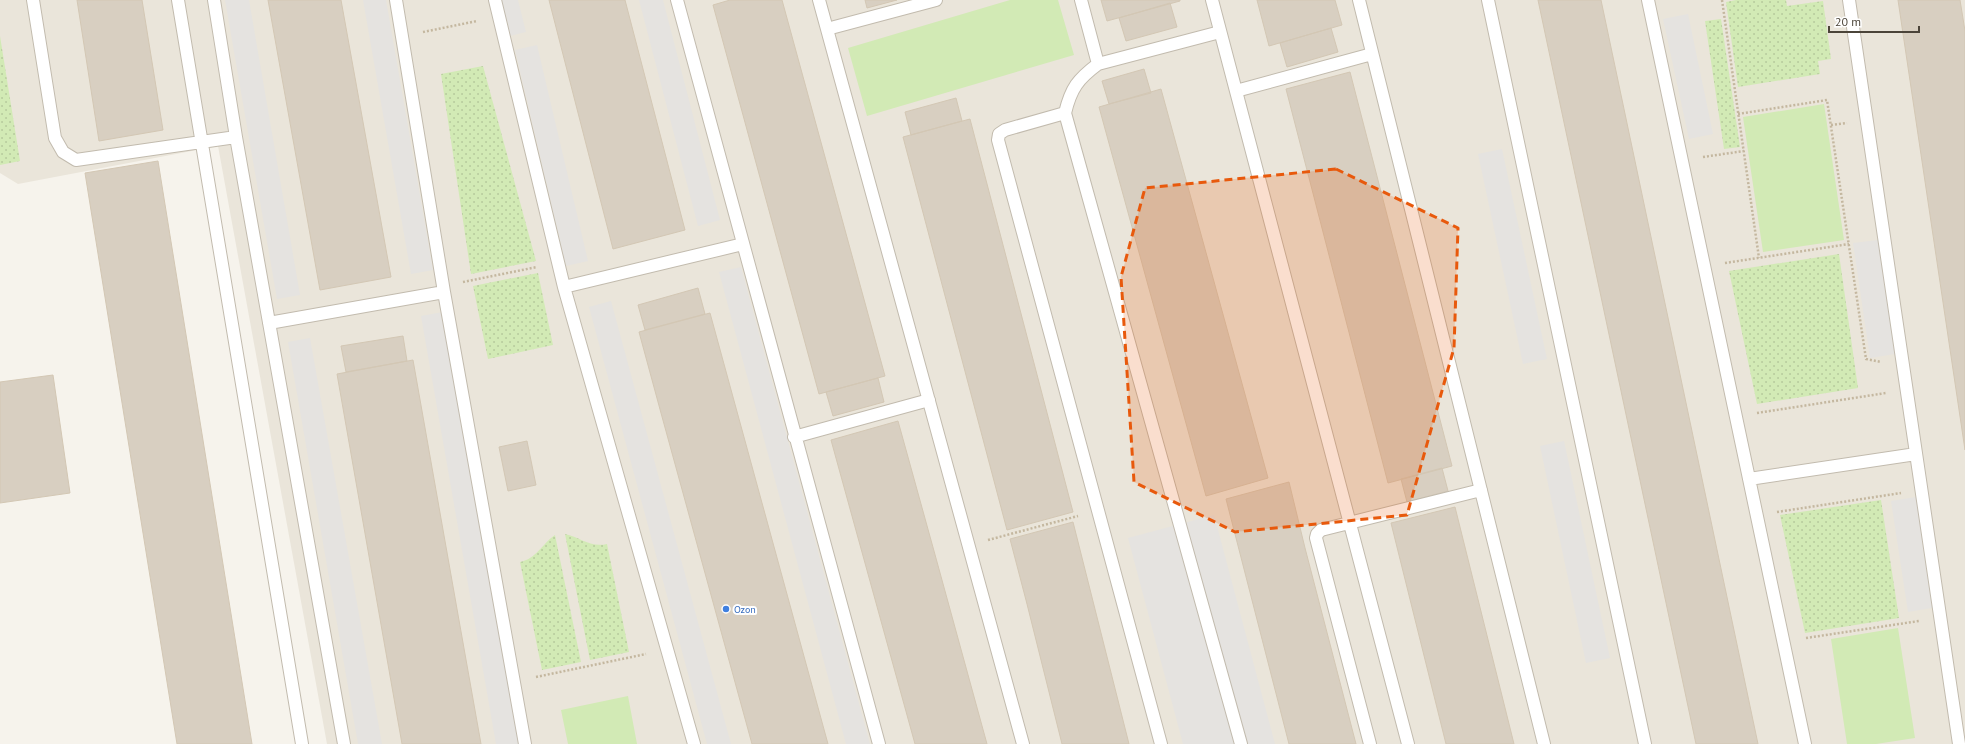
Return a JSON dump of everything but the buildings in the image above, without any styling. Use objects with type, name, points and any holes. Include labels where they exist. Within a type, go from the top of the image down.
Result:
[{"type":"lane","points":[[33,0],[55,138],[63,152],[76,160],[236,137]]},
{"type":"lane","points":[[178,0],[302,744]]},
{"type":"lane","points":[[214,0],[236,137],[344,744]]},
{"type":"lane","points":[[396,0],[443,289],[525,744]]},
{"type":"lane","points":[[495,0],[564,287],[694,744]]},
{"type":"lane","points":[[819,0],[1023,744]]},
{"type":"lane","points":[[827,30],[936,0]]},
{"type":"lane","points":[[1081,0],[1098,64]]},
{"type":"lane","points":[[1212,0],[1408,744]]},
{"type":"lane","points":[[1359,0],[1544,744]]},
{"type":"lane","points":[[1488,0],[1645,744]]},
{"type":"lane","points":[[1648,0],[1805,744]]},
{"type":"lane","points":[[1849,0],[1959,744]]},
{"type":"lane","points":[[679,1],[794,437],[879,744]]},
{"type":"lane","points":[[1220,32],[1098,64],[1082,76],[1070,93],[1065,113],[1241,744]]},
{"type":"lane","points":[[1236,91],[1372,54]]},
{"type":"lane","points":[[1065,113],[1005,130],[999,134],[998,140],[1161,744]]},
{"type":"lane","points":[[564,287],[743,244]]},
{"type":"lane","points":[[269,323],[443,289]]},
{"type":"lane","points":[[794,437],[929,400]]},
{"type":"lane","points":[[1749,479],[1916,454]]},
{"type":"lane","points":[[1370,744],[1316,538],[1317,534],[1321,530],[1481,490]]},
{"type":"path","points":[[1722,0],[1760,258]]},
{"type":"path","points":[[402,37],[499,17]]},
{"type":"path","points":[[1738,114],[1827,100],[1866,359],[1885,363]]},
{"type":"path","points":[[1698,158],[1744,151]]},
{"type":"path","points":[[1704,266],[1849,244]]},
{"type":"path","points":[[443,289],[559,262]]},
{"type":"path","points":[[1736,416],[1906,390]]},
{"type":"path","points":[[1757,514],[1921,490]]},
{"type":"path","points":[[968,545],[1098,511]]},
{"type":"path","points":[[1783,641],[1940,618]]},
{"type":"path","points":[[514,681],[667,650]]},
{"type":"highlighted area","points":[[1336,169],[1458,228],[1454,348],[1407,515],[1235,532],[1134,482],[1121,277],[1145,188]]},
{"type":"shaded area","points":[[0,0],[1965,0],[1965,744],[327,744],[218,146],[18,184],[0,173]]},
{"type":"shaded area","points":[[225,0],[249,0],[300,295],[277,299]]},
{"type":"shaded area","points":[[363,0],[386,0],[433,270],[411,274]]},
{"type":"shaded area","points":[[497,0],[518,0],[526,32],[506,37]]},
{"type":"shaded area","points":[[639,0],[663,0],[720,220],[698,226]]},
{"type":"shaded area","points":[[1688,14],[1713,134],[1689,139],[1663,19]]},
{"type":"shaded area","points":[[537,45],[588,261],[566,266],[515,50]]},
{"type":"shaded area","points":[[1502,149],[1547,359],[1523,364],[1478,154]]},
{"type":"shaded area","points":[[1878,240],[1895,354],[1870,358],[1853,243]]},
{"type":"shaded area","points":[[741,267],[870,744],[846,744],[719,272]]},
{"type":"shaded area","points":[[611,301],[731,744],[707,744],[589,307]]},
{"type":"shaded area","points":[[443,312],[519,744],[496,744],[421,316]]},
{"type":"shaded area","points":[[310,338],[382,744],[358,744],[288,342]]},
{"type":"shaded area","points":[[1564,441],[1610,658],[1586,663],[1540,446]]},
{"type":"shaded area","points":[[1916,497],[1932,608],[1908,612],[1891,501]]},
{"type":"shaded area","points":[[1214,515],[1275,744],[1183,744],[1128,538]]},
{"type":"green space","points":[[1010,0],[1058,0],[1074,55],[867,116],[848,48]]},
{"type":"green space","points":[[1736,0],[1786,0],[1787,6],[1823,1],[1831,59],[1818,61],[1820,74],[1738,87],[1726,2]]},
{"type":"green space","points":[[1721,19],[1740,147],[1724,149],[1705,21]]},
{"type":"green space","points":[[0,36],[20,161],[0,165]]},
{"type":"green space","points":[[483,66],[536,261],[471,274],[441,74]]},
{"type":"green space","points":[[1824,104],[1844,240],[1763,252],[1743,117]]},
{"type":"green space","points":[[1839,254],[1858,388],[1757,404],[1729,271]]},
{"type":"green space","points":[[538,273],[553,345],[488,359],[473,286]]},
{"type":"green space","points":[[1881,500],[1899,618],[1805,633],[1780,515]]},
{"type":"green space","points":[[565,534],[595,545],[607,544],[629,652],[590,660]]},
{"type":"green space","points":[[555,535],[581,662],[542,670],[520,562],[535,555]]},
{"type":"green space","points":[[1898,628],[1915,738],[1876,744],[1847,744],[1831,639]]},
{"type":"green space","points":[[628,696],[637,744],[568,744],[561,710]]},
{"type":"place","name":"Ozon","points":[[726,609]]}]
